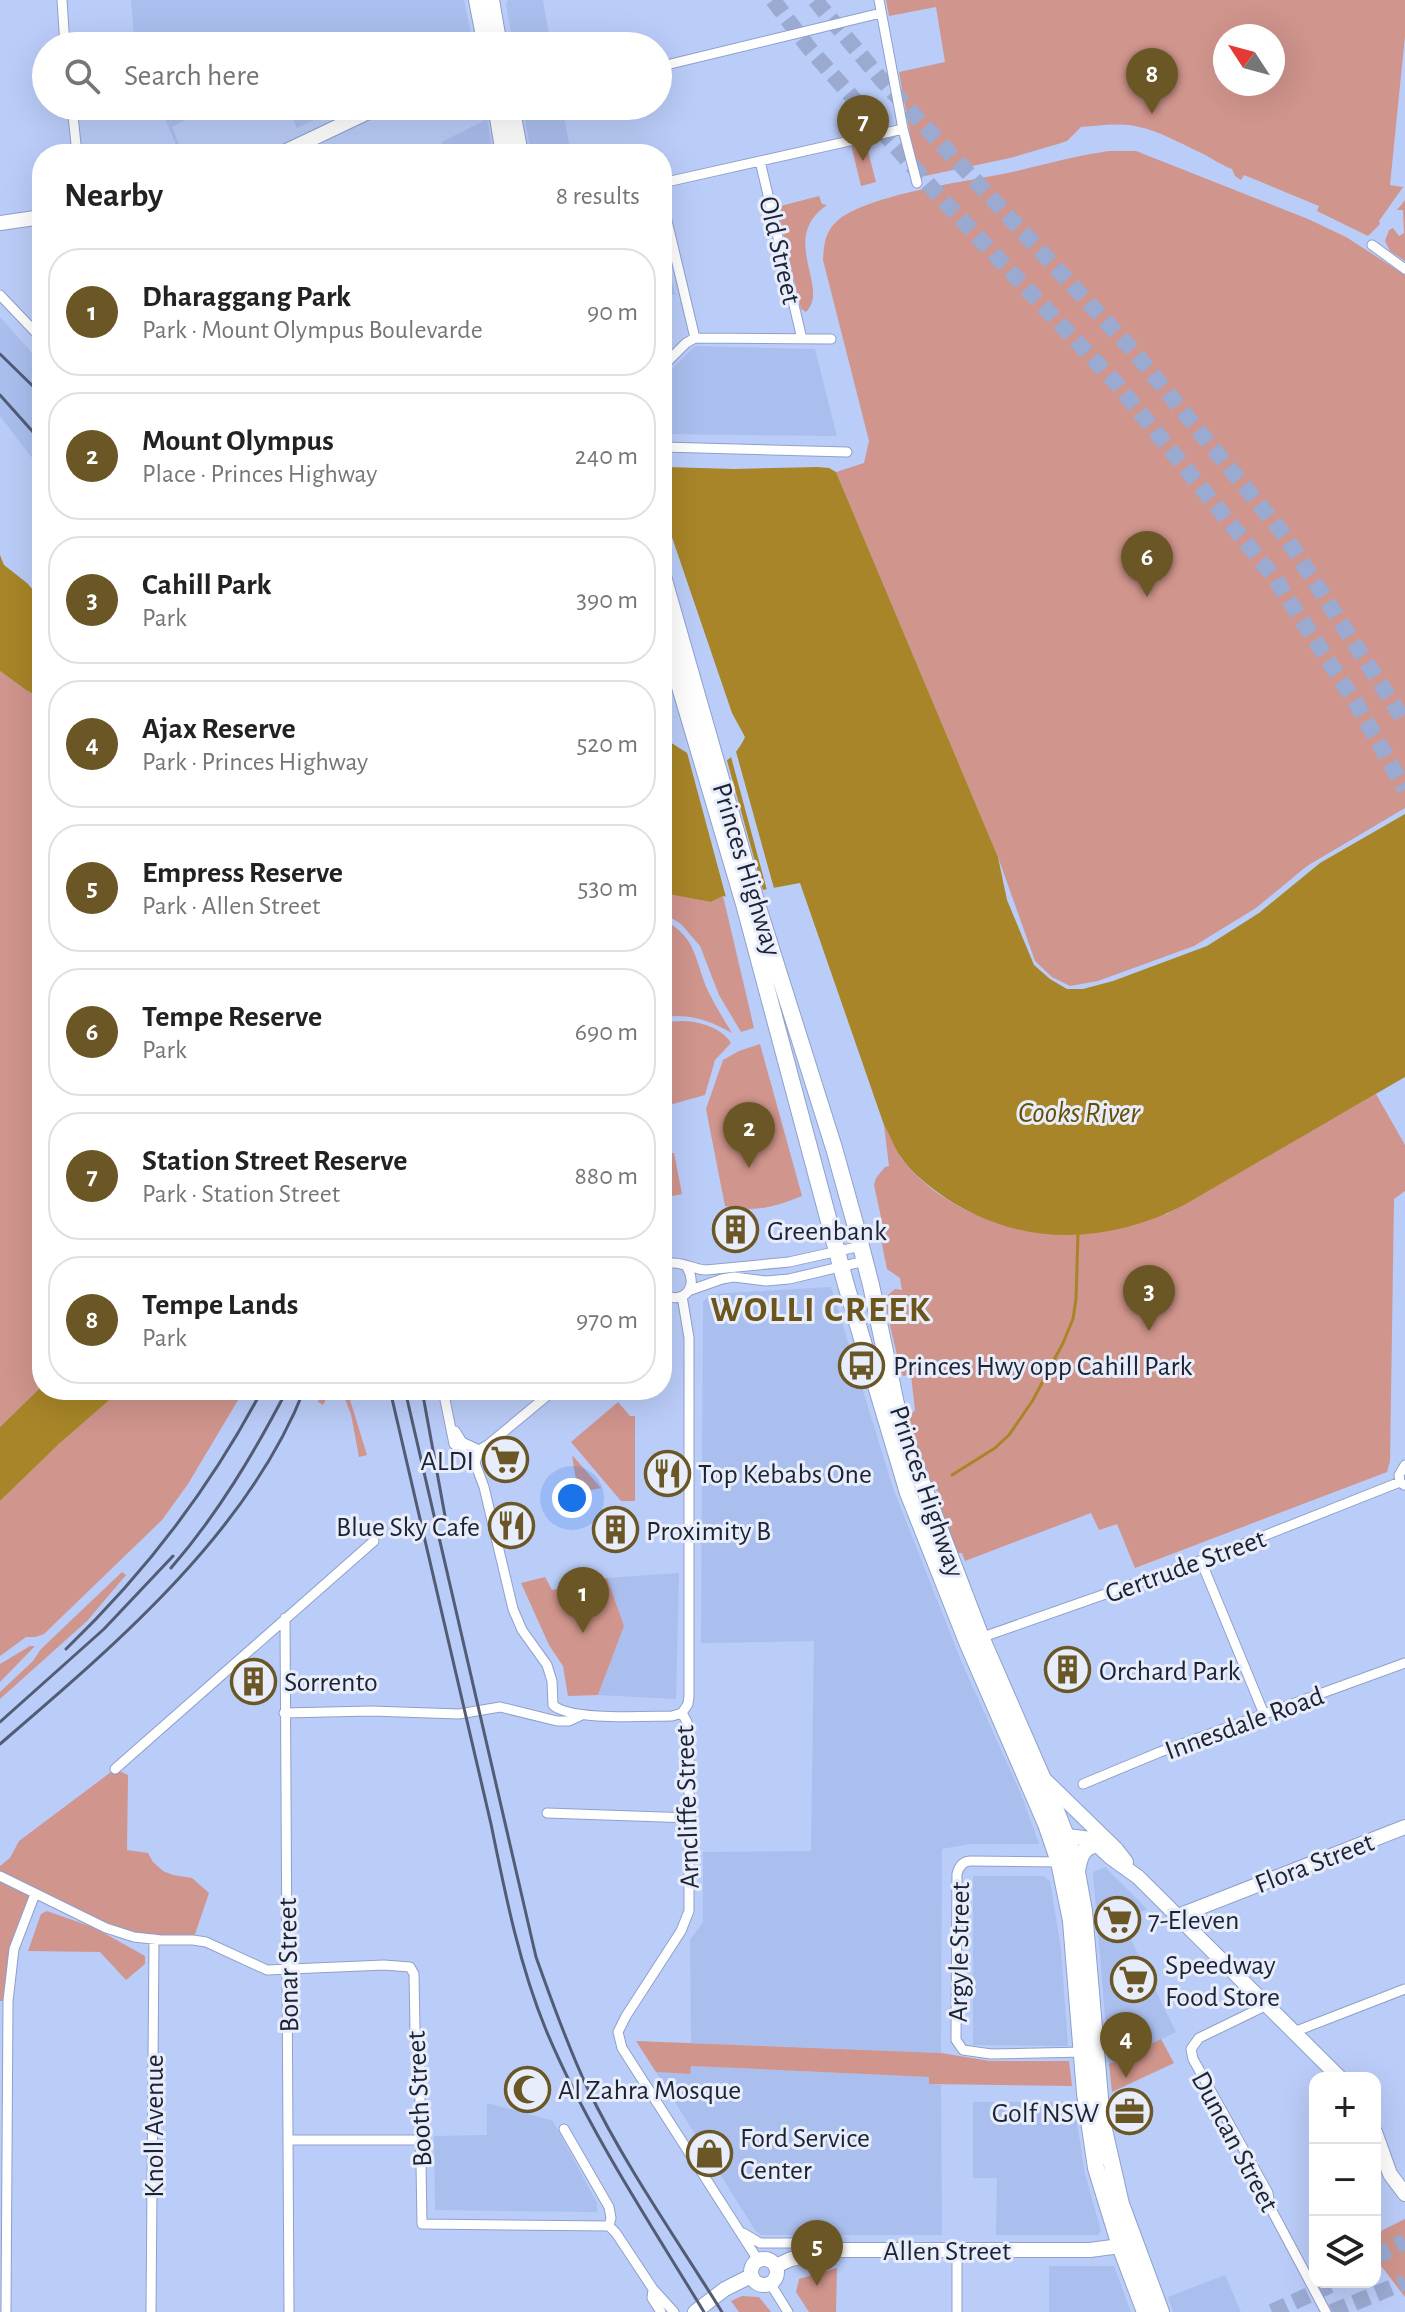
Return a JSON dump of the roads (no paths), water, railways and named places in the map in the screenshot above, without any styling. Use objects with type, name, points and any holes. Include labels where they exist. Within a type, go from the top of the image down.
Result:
[{"type":"highway","points":[[477,0],[483,32]]},
{"type":"highway","points":[[491,0],[497,32]]},
{"type":"highway","points":[[498,120],[502,144]]},
{"type":"highway","points":[[514,120],[518,144]]},
{"type":"highway","name":"Princes Highway","points":[[672,614],[702,739],[750,903],[838,1258],[908,1493],[974,1640],[1043,1777],[1067,1836],[1084,1911],[1088,2117],[1096,2168],[1120,2246],[1145,2312]]},
{"type":"highway","name":"Princes Highway","points":[[672,654],[702,739]]},
{"type":"highway","name":"Princes Highway","points":[[750,903],[834,1148],[863,1254],[901,1428],[974,1640],[1059,1862],[1071,1921],[1089,2052],[1113,2174],[1161,2312]]},
{"type":"highway","points":[[1077,1872],[1084,1850],[1098,1845]]},
{"type":"main road","points":[[301,144],[352,120]]},
{"type":"main road","points":[[0,223],[32,218]]},
{"type":"main road","points":[[1043,1777],[1116,1849],[1138,1877],[1334,2072]]},
{"type":"main road","points":[[1046,1824],[1067,1836],[1091,1839],[1138,1877]]},
{"type":"main road","name":"Flora Street","points":[[1178,1916],[1405,1827]]},
{"type":"main road","points":[[1379,2144],[1390,2174],[1405,2194]]},
{"type":"main road","name":"Allen Street","points":[[776,2266],[791,2259],[838,2250],[1090,2250],[1120,2246]]},
{"type":"main road","points":[[766,2259],[776,2266],[775,2277],[770,2283],[759,2284],[751,2276],[752,2265],[758,2260],[766,2259]]},
{"type":"main road","points":[[695,2312],[725,2289],[751,2276]]},
{"type":"street","points":[[62,0],[64,32]]},
{"type":"street","points":[[879,0],[903,129],[917,183]]},
{"type":"street","points":[[672,64],[881,13]]},
{"type":"street","points":[[73,120],[76,144]]},
{"type":"street","points":[[672,181],[903,129]]},
{"type":"street","name":"Old Street","points":[[760,161],[802,339]]},
{"type":"street","points":[[672,242],[695,338]]},
{"type":"street","points":[[1372,245],[1405,269]]},
{"type":"street","points":[[0,295],[32,329]]},
{"type":"street","points":[[672,357],[695,338],[831,339]]},
{"type":"street","points":[[672,447],[847,452]]},
{"type":"street","points":[[672,1262],[706,1270],[863,1254]]},
{"type":"street","points":[[672,1299],[722,1279],[789,1279],[838,1258],[863,1254]]},
{"type":"street","name":"Arncliffe Street","points":[[686,1266],[692,1281],[685,1294],[689,1338],[689,1696],[682,1713],[689,1735],[689,1911],[681,1931],[618,2032],[625,2054],[758,2260]]},
{"type":"street","points":[[445,1400],[459,1439],[479,1450]]},
{"type":"street","points":[[475,1463],[479,1450],[542,1400]]},
{"type":"street","points":[[449,1416],[454,1444],[475,1463],[484,1487],[513,1609],[522,1630],[547,1665],[552,1681],[553,1705],[562,1712],[582,1715],[672,1716],[682,1713]]},
{"type":"street","points":[[1403,1484],[1399,1475],[1405,1465]]},
{"type":"street","name":"Gertrude Street","points":[[974,1640],[1201,1561],[1403,1484]]},
{"type":"street","points":[[115,1769],[374,1541]]},
{"type":"street","points":[[1201,1561],[1264,1714]]},
{"type":"street","name":"Bonar Street","points":[[285,1618],[289,2312]]},
{"type":"street","name":"Innesdale Road","points":[[1083,1784],[1160,1752],[1405,1663]]},
{"type":"street","points":[[532,1714],[543,1712],[553,1705]]},
{"type":"street","points":[[284,1713],[371,1711],[459,1714],[500,1707],[557,1721],[569,1721],[582,1715]]},
{"type":"street","points":[[547,1813],[691,1818]]},
{"type":"street","name":"Argyle Street","points":[[1059,1862],[967,1861],[959,1868],[956,2040],[963,2050],[981,2053],[1089,2052]]},
{"type":"street","points":[[0,1876],[106,1928],[134,1937],[206,1942],[267,1970],[288,1968]]},
{"type":"street","points":[[6,2312],[8,2001],[14,1949],[35,1894]]},
{"type":"street","name":"Knoll Avenue","points":[[151,2312],[154,1939]]},
{"type":"street","name":"Booth Street","points":[[288,1968],[404,1965],[410,1967],[414,1974],[415,2030],[419,2043],[422,2224],[609,2226]]},
{"type":"street","points":[[1294,2032],[1405,1989]]},
{"type":"street","name":"Duncan Street","points":[[1267,2005],[1199,2038],[1193,2044],[1191,2054],[1268,2193],[1270,2207],[1326,2312]]},
{"type":"street","points":[[564,2129],[609,2207],[609,2226],[653,2289],[674,2312]]},
{"type":"street","points":[[289,2140],[422,2140]]},
{"type":"street","points":[[741,2231],[760,2243],[801,2243],[838,2250]]},
{"type":"street","points":[[957,2251],[957,2312]]},
{"type":"street","points":[[770,2283],[788,2312]]},
{"type":"street","points":[[653,2289],[652,2298],[661,2312]]},
{"type":"water","name":"Cooks River","points":[[672,467],[829,468],[836,472],[998,857],[1007,900],[1034,965],[1067,989],[1083,989],[1207,946],[1259,913],[1320,863],[1405,814],[1405,1077],[1184,1205],[1153,1219],[1090,1234],[1058,1235],[995,1223],[965,1209],[936,1191],[908,1167],[884,1125],[800,883],[756,891],[737,899],[723,896],[711,902],[672,895],[672,744],[707,764],[726,761],[745,737],[732,713],[672,537]]},
{"type":"water","points":[[0,555],[4,565],[32,589],[32,693],[0,671]]},
{"type":"water","points":[[32,1396],[32,1400],[109,1400],[0,1501],[0,1427]]},
{"type":"waterway","points":[[952,1475],[995,1448],[1009,1435],[1033,1400],[1063,1343],[1073,1319],[1076,1299],[1078,1233]]},
{"type":"tunnel","points":[[773,0],[809,48],[940,197],[1116,383],[1274,577],[1357,705],[1405,789]]},
{"type":"tunnel","points":[[815,0],[880,78],[1136,354],[1285,536],[1405,722]]},
{"type":"tunnel","points":[[1381,2254],[1405,2241]]},
{"type":"tunnel","points":[[1332,2312],[1405,2282]]},
{"type":"tunnel","points":[[1272,2312],[1324,2288]]},
{"type":"railway","points":[[0,354],[32,385]]},
{"type":"railway","points":[[0,395],[32,431]]},
{"type":"railway","points":[[66,1649],[123,1590],[174,1527],[221,1461],[256,1400]]},
{"type":"railway","points":[[171,1568],[234,1482],[282,1400]]},
{"type":"railway","points":[[0,1744],[132,1627],[174,1584],[249,1492],[280,1442],[299,1400]]},
{"type":"railway","points":[[392,1400],[514,1928],[536,2005],[600,2139],[704,2312]]},
{"type":"railway","points":[[407,1400],[536,1957],[573,2055],[602,2116],[634,2173],[722,2312]]},
{"type":"railway","points":[[424,1400],[445,1516]]},
{"type":"railway","points":[[0,1722],[104,1629],[173,1556]]},
{"type":"place","name":"Tempe Lands","points":[[1152,114]]},
{"type":"place","name":"Station Street Reserve","points":[[863,161]]},
{"type":"place","name":"Tempe Reserve","points":[[1147,597]]},
{"type":"place","name":"Mount Olympus","points":[[749,1168]]},
{"type":"place","name":"Greenbank","points":[[736,1230]]},
{"type":"place","name":"Cahill Park","points":[[1149,1331]]},
{"type":"place","name":"Princes Hwy opp Cahill Park","points":[[862,1365]]},
{"type":"place","name":"ALDI","points":[[505,1460]]},
{"type":"place","name":"Top Kebabs One","points":[[667,1473]]},
{"type":"place","name":"Blue Sky Cafe","points":[[511,1526]]},
{"type":"place","name":"Proximity B","points":[[615,1530]]},
{"type":"place","name":"Dharaggang Park","points":[[583,1633]]},
{"type":"place","name":"Orchard Park","points":[[1068,1670]]},
{"type":"place","name":"Sorrento","points":[[253,1681]]},
{"type":"place","name":"7-Eleven","points":[[1117,1919]]},
{"type":"place","name":"Speedway Food Store","points":[[1134,1980]]},
{"type":"place","name":"Ajax Reserve","points":[[1126,2078]]},
{"type":"place","name":"Al Zahra Mosque","points":[[527,2089]]},
{"type":"place","name":"Golf NSW","points":[[1130,2112]]},
{"type":"place","name":"Ford Service Center","points":[[709,2153]]},
{"type":"place","name":"Empress Reserve","points":[[817,2286]]},
{"type":"district","name":"WOLLI CREEK","points":[[821,1308]]}]
